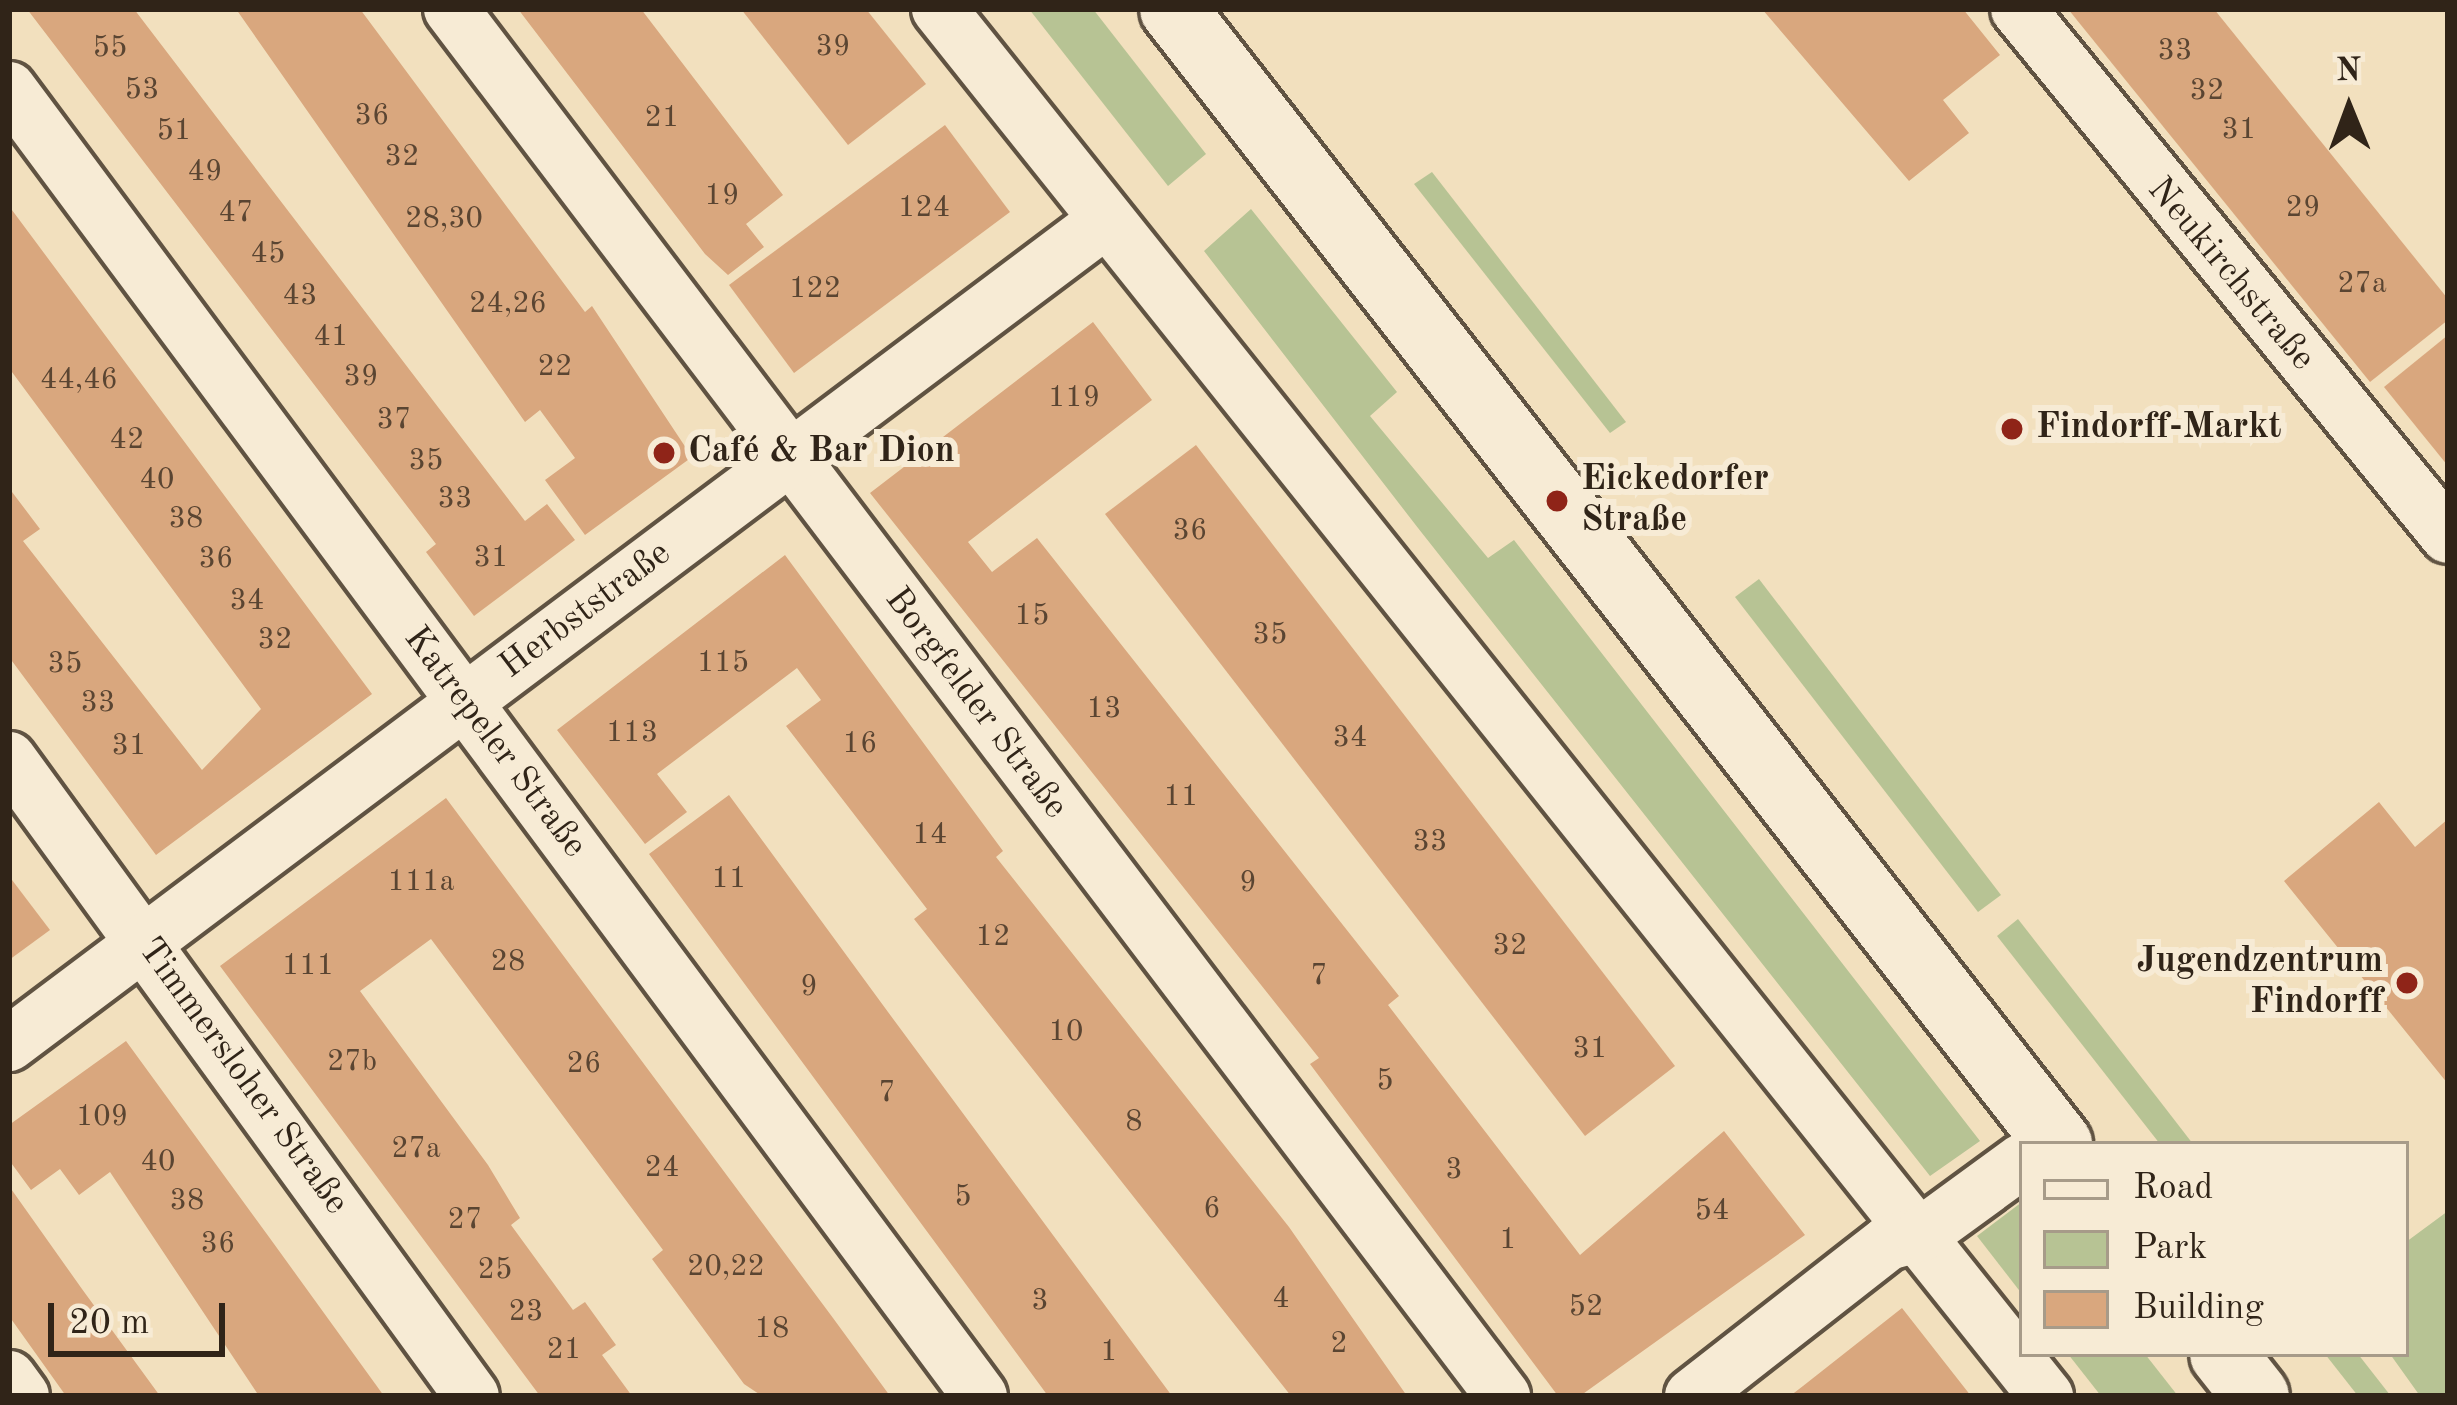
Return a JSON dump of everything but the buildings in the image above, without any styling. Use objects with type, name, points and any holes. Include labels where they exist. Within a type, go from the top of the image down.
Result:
[{"type":"main road","points":[[1173,9],[2040,1141]]},
{"type":"main road","points":[[2225,1357],[2256,1396]]},
{"type":"street","name":"Borgfelder Straße","points":[[451,9],[1503,1396]]},
{"type":"street","points":[[940,9],[1105,221],[1922,1234],[2046,1396]]},
{"type":"street","name":"Neukirchstraße","points":[[2018,9],[2448,536]]},
{"type":"street","name":"Katrepeler Straße","points":[[9,89],[980,1396]]},
{"type":"street","name":"Herbststraße","points":[[9,1044],[1105,221]]},
{"type":"street","name":"Timmersloher Straße","points":[[9,759],[472,1396]]},
{"type":"street","points":[[1692,1396],[1888,1244],[1922,1234],[2019,1165]]},
{"type":"street","points":[[9,1378],[22,1396]]},
{"type":"green space","points":[[1029,9],[1093,9],[1206,154],[1168,186]]},
{"type":"green space","points":[[1432,172],[1626,422],[1610,433],[1414,184]]},
{"type":"green space","points":[[1251,209],[1397,392],[1370,416],[1488,558],[1514,540],[1980,1141],[1930,1176],[1418,528],[1204,251]]},
{"type":"green space","points":[[1759,579],[2001,895],[1978,912],[1735,597]]},
{"type":"green space","points":[[2018,919],[2191,1141],[2158,1141],[1997,936]]},
{"type":"green space","points":[[2019,1204],[2019,1290],[1977,1236]]},
{"type":"green space","points":[[2448,1211],[2448,1396],[2420,1396],[2392,1357],[2409,1357],[2409,1240]]},
{"type":"green space","points":[[2070,1357],[2147,1357],[2178,1396],[2101,1396]]},
{"type":"green space","points":[[2327,1357],[2360,1357],[2390,1395],[2358,1396]]},
{"type":"place","name":"Findorff-Markt","points":[[2012,429]]},
{"type":"place","name":"Café & Bar Dion","points":[[664,453]]},
{"type":"place","name":"Eickedorfer Straße","points":[[1557,501]]},
{"type":"place","name":"Jugendzentrum Findorff","points":[[2407,983]]}]
